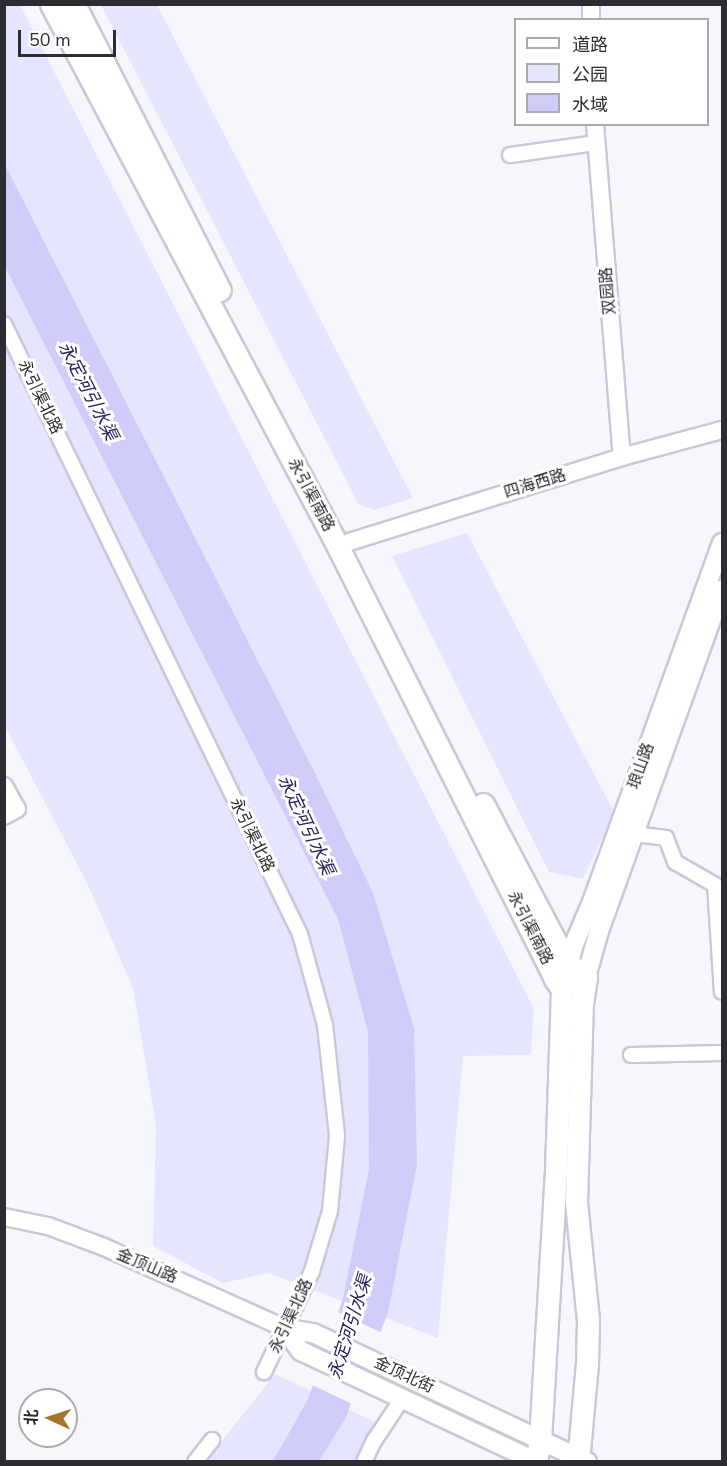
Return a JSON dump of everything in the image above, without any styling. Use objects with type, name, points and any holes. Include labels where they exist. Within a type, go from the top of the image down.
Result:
[{"type":"main road","name":"永引渠南路","points":[[51,4],[333,537],[562,989],[555,1170],[540,1440],[536,1461]]},
{"type":"main road","name":"永引渠南路","points":[[74,4],[544,922],[568,963],[586,977]]},
{"type":"main road","name":"琅山路","points":[[562,989],[568,963],[723,543]]},
{"type":"main road","name":"琅山路","points":[[586,977],[599,931],[723,590]]},
{"type":"main road","points":[[562,989],[586,977],[576,1172],[578,1242],[588,1320],[582,1460]]},
{"type":"main road","name":"金顶北街","points":[[284,1328],[320,1336],[582,1460]]},
{"type":"main road","name":"金顶北街","points":[[284,1328],[301,1351],[536,1461]]},
{"type":"street","name":"双园路","points":[[595,126],[622,457]]},
{"type":"street","points":[[510,154],[596,143]]},
{"type":"street","name":"永引渠北路","points":[[4,324],[300,934],[325,1025],[337,1136],[330,1211],[312,1271],[264,1372]]},
{"type":"street","name":"四海西路","points":[[349,542],[622,457],[723,430]]},
{"type":"street","points":[[4,786],[17,809],[4,816]]},
{"type":"street","points":[[634,834],[666,838],[675,862],[715,885],[723,992]]},
{"type":"street","points":[[631,1055],[723,1053]]},
{"type":"street","name":"金顶山路","points":[[4,1217],[48,1226],[104,1248],[284,1328]]},
{"type":"street","points":[[364,1461],[374,1440],[402,1399]]},
{"type":"street","points":[[195,1461],[212,1440]]},
{"type":"green space","points":[[4,5],[20,5],[534,1009],[531,1055],[463,1056],[438,1338],[269,1273],[223,1283],[153,1246],[156,1126],[133,988],[87,883],[5,726]]},
{"type":"green space","points":[[101,5],[157,5],[413,498],[375,510],[359,505]]},
{"type":"green space","points":[[467,533],[614,812],[583,879],[549,872],[392,556]]},
{"type":"green space","points":[[275,1374],[379,1424],[360,1461],[205,1462]]},
{"type":"water","name":"永定河引水渠","points":[[4,163],[315,773],[373,893],[414,1028],[417,1164],[388,1313],[345,1419],[319,1461],[273,1461],[308,1399],[343,1298],[369,1169],[368,1032],[338,919],[5,267]]},
{"type":"pier","points":[[336,1311],[384,1334],[354,1405],[310,1384]]}]
